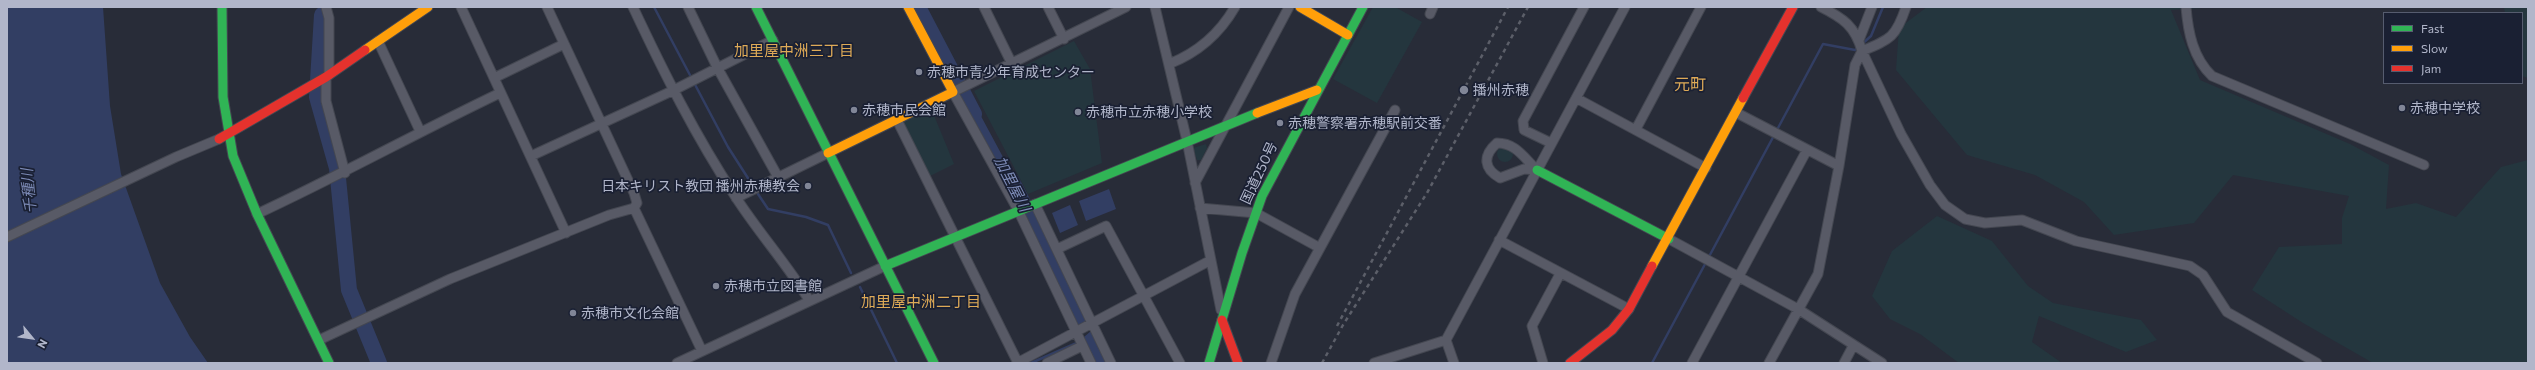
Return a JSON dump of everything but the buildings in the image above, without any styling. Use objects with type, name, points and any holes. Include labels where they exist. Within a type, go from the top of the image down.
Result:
[{"type":"main road","points":[[222,7],[223,97],[229,135],[242,181],[329,363]]},
{"type":"main road","points":[[219,139],[229,135],[326,77],[428,7]]},
{"type":"main road","points":[[756,7],[934,363]]},
{"type":"main road","points":[[828,153],[953,92],[908,7]]},
{"type":"main road","points":[[1300,7],[1348,35]]},
{"type":"main road","name":"国道250号","points":[[1210,363],[1256,213],[1270,180],[1317,90],[1363,7]]},
{"type":"main road","points":[[1570,363],[1612,330],[1629,309],[1669,239],[1793,7]]},
{"type":"main road","points":[[885,266],[955,235],[1317,90]]},
{"type":"main road","points":[[1537,170],[1669,239]]},
{"type":"main road","points":[[1222,320],[1238,363]]},
{"type":"street","points":[[326,7],[329,18],[326,101],[345,173]]},
{"type":"street","points":[[461,7],[566,233]]},
{"type":"street","points":[[319,340],[450,278],[609,215],[634,208],[637,203],[634,193],[547,7]]},
{"type":"street","points":[[633,7],[672,91],[698,138],[736,198],[789,267],[809,300]]},
{"type":"street","points":[[688,7],[717,67],[778,177]]},
{"type":"street","points":[[984,7],[1012,64]]},
{"type":"street","points":[[1048,7],[1064,39]]},
{"type":"street","points":[[1091,363],[1019,210],[953,92],[1064,39],[1126,7]]},
{"type":"street","points":[[1155,7],[1187,141],[1220,299],[1222,320]]},
{"type":"street","points":[[1169,64],[1200,49],[1222,25],[1235,7]]},
{"type":"street","points":[[1195,183],[1288,7]]},
{"type":"street","points":[[1551,143],[1524,130],[1524,121],[1584,7]]},
{"type":"street","points":[[1374,363],[1446,340],[1625,7]]},
{"type":"street","points":[[1636,129],[1701,7]]},
{"type":"street","points":[[1822,7],[1842,17],[1859,40],[1862,51],[1901,134],[1930,185],[1945,205],[1965,219],[1985,223],[2022,220],[2076,241],[2190,266],[2203,275],[2227,312],[2317,363]]},
{"type":"street","points":[[1859,40],[1872,7]]},
{"type":"street","points":[[1769,363],[1818,274],[1839,166],[1855,66],[1862,51],[1886,41],[1899,28],[1906,7]]},
{"type":"street","points":[[2186,7],[2187,22],[2197,57],[2203,68],[2212,76],[2424,165]]},
{"type":"street","points":[[530,156],[672,91],[773,40]]},
{"type":"street","points":[[378,41],[420,131]]},
{"type":"street","points":[[494,78],[564,44]]},
{"type":"street","points":[[257,214],[345,173],[420,131],[500,93]]},
{"type":"street","points":[[1576,98],[1706,168]]},
{"type":"street","points":[[1271,363],[1295,294],[1395,110]]},
{"type":"street","points":[[1737,113],[1839,166]]},
{"type":"street","points":[[896,120],[955,235],[1017,363],[1079,338]]},
{"type":"street","points":[[7,237],[176,157],[219,139]]},
{"type":"street","points":[[1497,143],[1506,143],[1517,149],[1521,156],[1537,170],[1524,169],[1500,178],[1491,173],[1486,166],[1486,158],[1497,143]]},
{"type":"street","points":[[1692,363],[1807,150]]},
{"type":"street","points":[[736,198],[828,153]]},
{"type":"street","points":[[1033,205],[1057,249],[1091,325],[1111,363]]},
{"type":"street","points":[[634,208],[702,350]]},
{"type":"street","points":[[1200,208],[1256,213],[1320,248]]},
{"type":"street","points":[[1057,249],[1106,226],[1180,363]]},
{"type":"street","points":[[1669,239],[1798,309],[1853,346],[1882,363]]},
{"type":"street","points":[[1499,240],[1560,274],[1629,309]]},
{"type":"street","points":[[1047,363],[1079,338],[1091,325],[1211,260]]},
{"type":"street","points":[[677,363],[809,300],[885,266]]},
{"type":"street","points":[[1543,363],[1532,326],[1560,274]]},
{"type":"street","points":[[1446,340],[1454,363]]},
{"type":"street","points":[[1844,363],[1853,346]]},
{"type":"shaded area","points":[[1373,7],[1395,7],[1422,22],[1377,103],[1333,79]]},
{"type":"shaded area","points":[[1927,7],[2217,7],[2171,10],[2200,80],[2350,144],[2389,165],[2386,209],[2416,203],[2456,217],[2501,167],[2528,160],[2528,363],[2373,363],[2303,323],[2252,290],[2279,247],[2342,244],[2342,218],[2349,196],[2233,175],[2194,223],[2114,235],[2084,202],[2035,175],[1967,155],[1896,70],[1899,28]]},
{"type":"shaded area","points":[[2504,7],[2528,7],[2528,78],[2523,76],[2523,12],[2505,12]]},
{"type":"shaded area","points":[[1074,41],[1090,69],[1102,163],[1028,194],[974,91]]},
{"type":"shaded area","points":[[931,108],[954,164],[930,176],[902,123]]},
{"type":"shaded area","points":[[1206,144],[1207,148],[1201,160],[1197,160],[1193,148]]},
{"type":"shaded area","points":[[1505,146],[1512,151],[1513,154],[1508,161],[1505,162],[1498,157],[1497,154],[1502,147]]},
{"type":"shaded area","points":[[1937,216],[1992,241],[2028,286],[2053,303],[2141,320],[2157,340],[2126,352],[2039,316],[2032,342],[2062,363],[1959,363],[1920,334],[1890,319],[1872,296],[1892,251]]},
{"type":"water","name":"千種川","points":[[7,7],[103,7],[110,106],[121,174],[160,283],[190,337],[208,363],[7,363]]},
{"type":"water","points":[[968,92],[1025,198],[1019,201],[962,98]]},
{"type":"water","points":[[1109,189],[1116,209],[1086,221],[1079,201]]},
{"type":"water","points":[[1070,205],[1078,225],[1060,233],[1052,213]]},
{"type":"water","points":[[1036,212],[1088,322],[1079,327],[1026,219],[1027,216]]},
{"type":"water","points":[[1091,331],[1107,363],[1096,363],[1084,337]]},
{"type":"waterway","points":[[654,7],[728,147],[753,186]]},
{"type":"waterway","name":"加里屋川","points":[[918,7],[974,114]]},
{"type":"waterway","points":[[1862,44],[1871,36],[1883,7]]},
{"type":"waterway","points":[[322,15],[317,97],[337,168],[349,290],[379,363]]},
{"type":"waterway","points":[[1652,363],[1823,44],[1855,50],[1858,48]]},
{"type":"waterway","name":"加里屋川","points":[[1011,180],[1039,234]]},
{"type":"waterway","points":[[756,191],[768,209],[806,217],[828,225],[851,273]]},
{"type":"waterway","points":[[860,287],[897,363]]},
{"type":"waterway","points":[[1031,363],[1079,342]]},
{"type":"railway","points":[[1337,326],[1508,7]]},
{"type":"railway","points":[[1322,363],[1343,325],[1427,193],[1528,7]]},
{"type":"traffic: fast","points":[[222,7],[223,97],[233,156],[257,214],[329,363]]},
{"type":"traffic: fast","points":[[756,7],[934,363]]},
{"type":"traffic: fast","points":[[1209,363],[1242,253],[1262,196],[1363,7]]},
{"type":"traffic: fast","points":[[885,266],[1257,113]]},
{"type":"traffic: fast","points":[[1537,170],[1669,239]]},
{"type":"traffic: slow","points":[[365,50],[428,7]]},
{"type":"traffic: slow","points":[[828,153],[953,92],[908,7]]},
{"type":"traffic: slow","points":[[1300,7],[1348,35]]},
{"type":"traffic: slow","points":[[1257,113],[1317,90]]},
{"type":"traffic: slow","points":[[1652,266],[1743,98]]},
{"type":"traffic: jam","points":[[1743,98],[1793,7]]},
{"type":"traffic: jam","points":[[219,139],[326,77],[365,50]]},
{"type":"traffic: jam","points":[[1570,363],[1612,330],[1629,309],[1652,266]]},
{"type":"traffic: jam","points":[[1222,320],[1238,363]]},
{"type":"place","name":"赤穂市青少年育成センター","points":[[919,72]]},
{"type":"place","name":"播州赤穂","points":[[1464,90]]},
{"type":"place","name":"赤穂中学校","points":[[2402,108]]},
{"type":"place","name":"赤穂市民会館","points":[[854,110]]},
{"type":"place","name":"赤穂市立赤穂小学校","points":[[1078,112]]},
{"type":"place","name":"赤穂警察署赤穂駅前交番","points":[[1280,123]]},
{"type":"place","name":"日本キリスト教団 播州赤穂教会","points":[[808,186]]},
{"type":"place","name":"赤穂市立図書館","points":[[716,286]]},
{"type":"place","name":"赤穂市文化会館","points":[[573,313]]},
{"type":"district","name":"加里屋中洲三丁目","points":[[794,51]]},
{"type":"district","name":"元町","points":[[1690,85]]},
{"type":"district","name":"加里屋中洲二丁目","points":[[921,302]]}]
